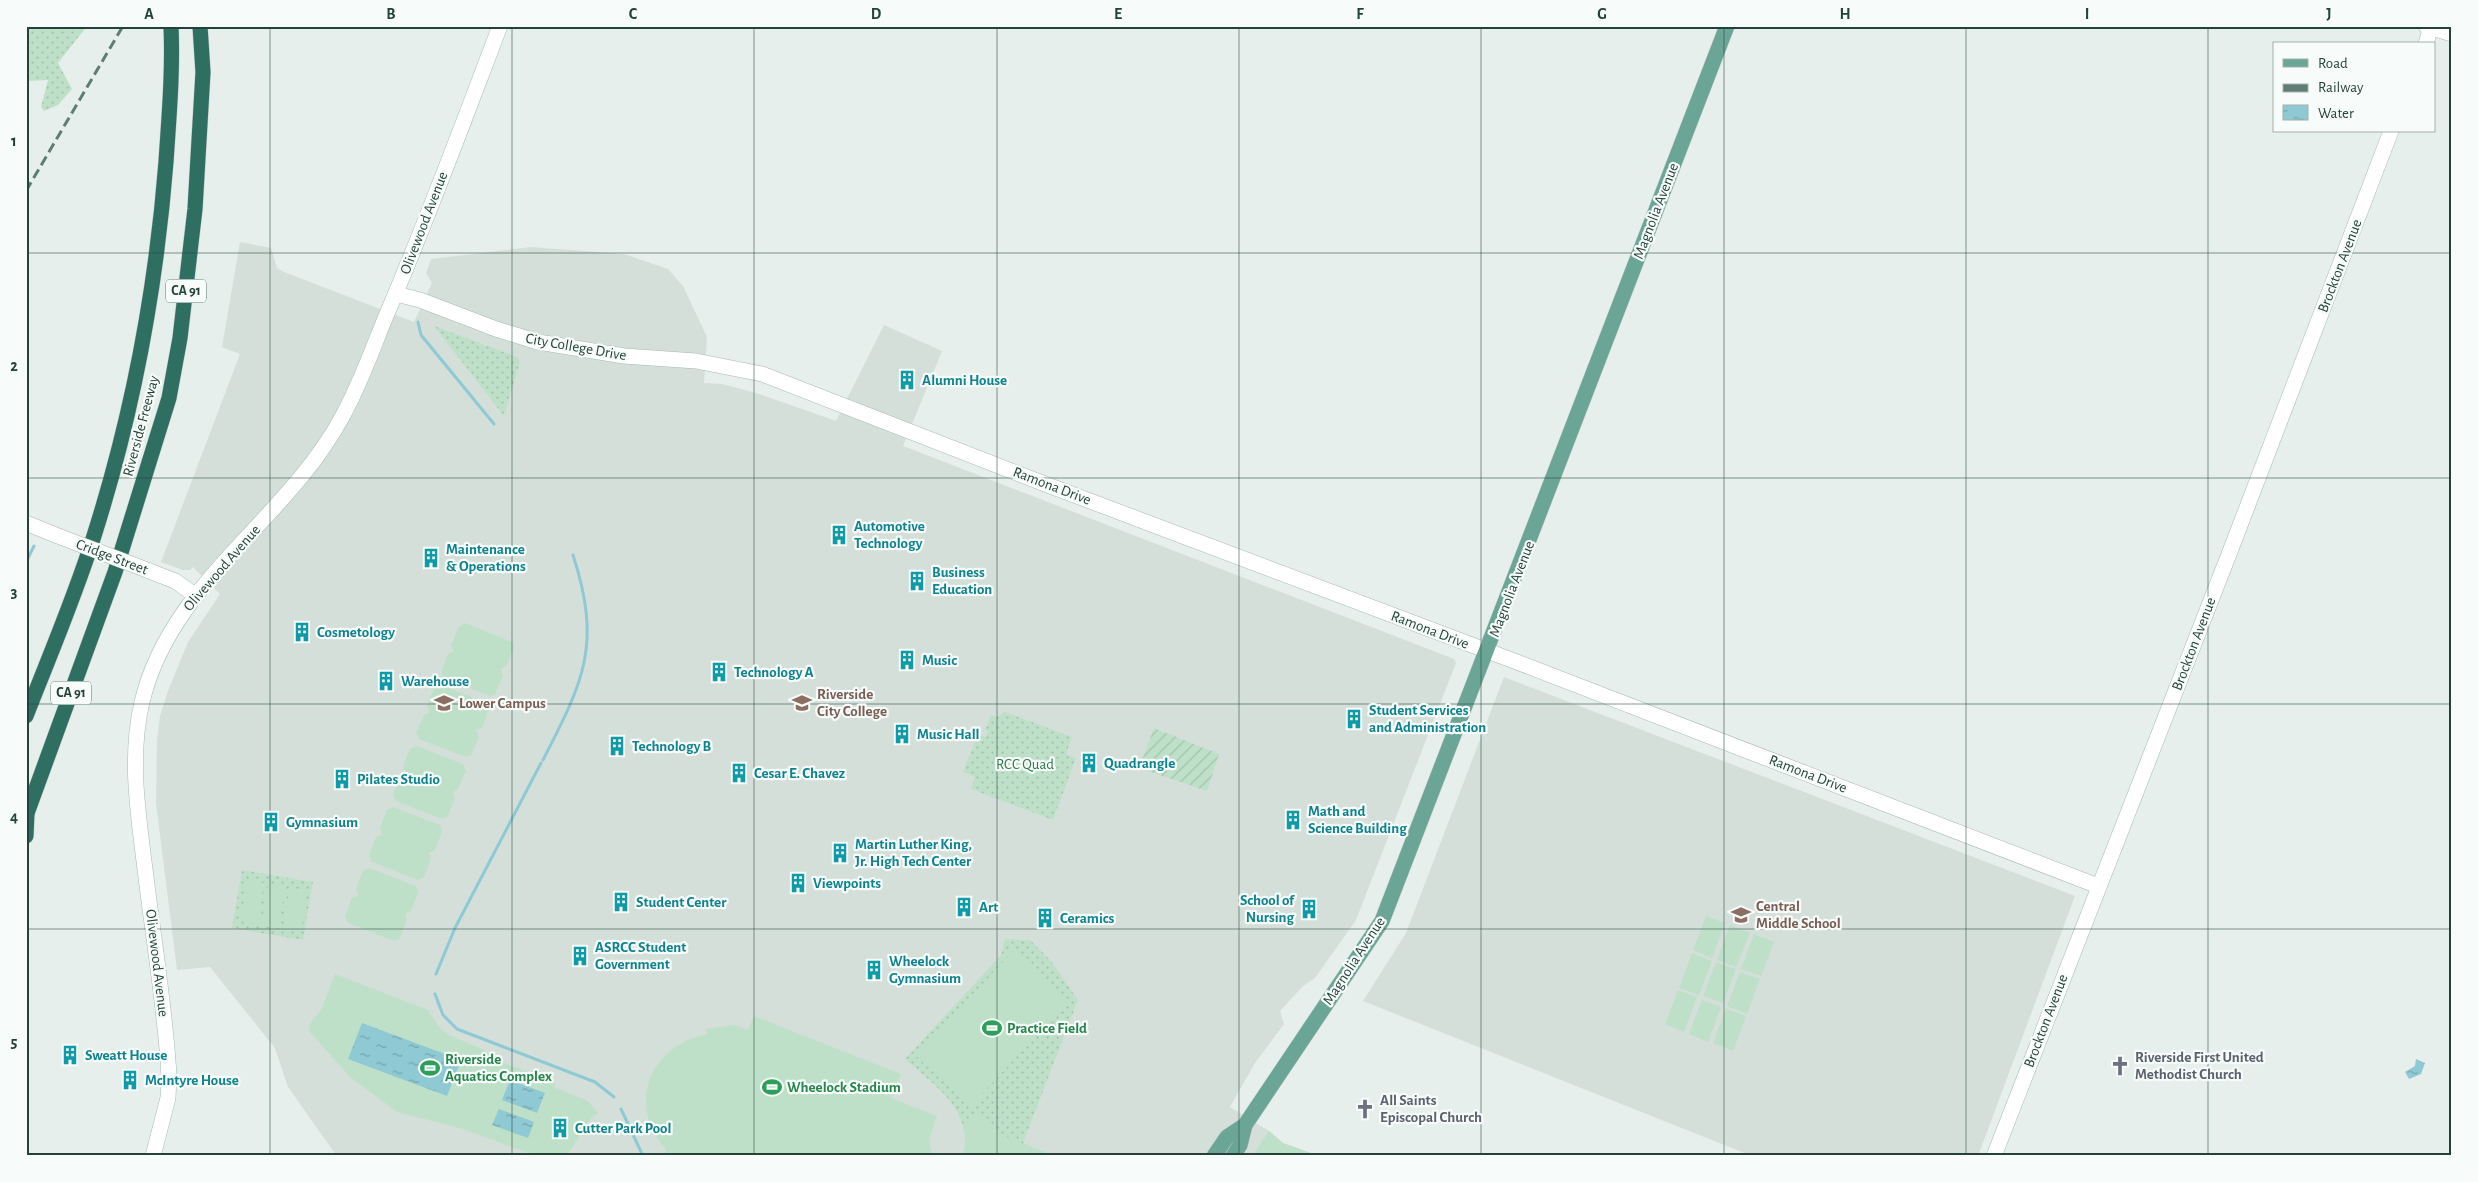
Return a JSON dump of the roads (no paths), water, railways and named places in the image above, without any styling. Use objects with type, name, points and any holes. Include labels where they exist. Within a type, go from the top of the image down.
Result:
[{"type":"highway","name":"Riverside Freeway","points":[[26,716],[93,537],[111,476],[145,336],[161,223],[173,70],[171,26]]},
{"type":"highway","name":"Riverside Freeway","points":[[26,836],[27,815],[115,572],[169,398],[180,338],[195,209],[203,72],[200,26]]},
{"type":"main road","name":"Olivewood Avenue","points":[[154,1156],[168,1098],[169,1075],[138,816],[136,752],[140,712],[147,682],[168,638],[195,595],[279,503],[324,446],[342,417],[396,294],[500,26]]},
{"type":"main road","name":"Magnolia Avenue","points":[[1233,1156],[1240,1145],[1245,1125],[1382,921],[1488,651],[1727,26]]},
{"type":"main road","points":[[2426,42],[2429,27],[2452,34]]},
{"type":"main road","name":"Brockton Avenue","points":[[1994,1156],[2231,549],[2391,132]]},
{"type":"main road","name":"City College Drive","points":[[396,294],[420,300],[496,329],[538,342],[624,356],[696,361],[762,374]]},
{"type":"main road","name":"Ramona Drive","points":[[762,374],[2098,886]]},
{"type":"main road","name":"Cridge Street","points":[[26,523],[175,581],[195,595]]},
{"type":"main road","name":"Magnolia Avenue","points":[[1214,1156],[1227,1137],[1245,1125]]},
{"type":"water","points":[[362,1023],[461,1060],[447,1096],[348,1059]]},
{"type":"water","points":[[2416,1059],[2425,1063],[2421,1074],[2409,1079],[2405,1072],[2415,1066]]},
{"type":"water","points":[[510,1080],[545,1093],[537,1113],[502,1100]]},
{"type":"water","points":[[499,1109],[534,1122],[528,1138],[492,1125]]},
{"type":"waterway","points":[[418,322],[421,335],[494,424]]},
{"type":"waterway","points":[[26,562],[34,546]]},
{"type":"waterway","points":[[543,760],[569,707],[584,661],[587,638],[586,614],[582,586],[573,555]]},
{"type":"waterway","points":[[436,974],[455,928],[541,763]]},
{"type":"waterway","points":[[435,994],[443,1015],[457,1029],[595,1082],[614,1097]]},
{"type":"waterway","points":[[621,1109],[643,1156]]},
{"type":"railway","points":[[26,191],[123,26]]},
{"type":"place","name":"Alumni House","points":[[907,380]]},
{"type":"place","name":"Automotive Technology","points":[[839,535]]},
{"type":"place","name":"Maintenance & Operations","points":[[431,558]]},
{"type":"place","name":"Business Education","points":[[917,581]]},
{"type":"place","name":"Cosmetology","points":[[302,632]]},
{"type":"place","name":"Music","points":[[907,660]]},
{"type":"place","name":"Technology A","points":[[719,672]]},
{"type":"place","name":"Warehouse","points":[[386,681]]},
{"type":"place","name":"Lower Campus","points":[[444,703]]},
{"type":"place","name":"Riverside City College","points":[[802,703]]},
{"type":"place","name":"Student Services and Administration","points":[[1354,719]]},
{"type":"place","name":"Music Hall","points":[[902,734]]},
{"type":"place","name":"Technology B","points":[[617,746]]},
{"type":"place","name":"Quadrangle","points":[[1089,763]]},
{"type":"place","name":"Cesar E. Chavez","points":[[739,773]]},
{"type":"place","name":"Pilates Studio","points":[[342,779]]},
{"type":"place","name":"Math and Science Building","points":[[1293,820]]},
{"type":"place","name":"Gymnasium","points":[[271,822]]},
{"type":"place","name":"Martin Luther King, Jr. High Tech Center","points":[[840,853]]},
{"type":"place","name":"Viewpoints","points":[[798,883]]},
{"type":"place","name":"Student Center","points":[[621,902]]},
{"type":"place","name":"Art","points":[[964,907]]},
{"type":"place","name":"School of Nursing","points":[[1309,909]]},
{"type":"place","name":"Central Middle School","points":[[1741,915]]},
{"type":"place","name":"Ceramics","points":[[1045,918]]},
{"type":"place","name":"ASRCC Student Government","points":[[580,956]]},
{"type":"place","name":"Wheelock Gymnasium","points":[[874,970]]},
{"type":"place","name":"Practice Field","points":[[992,1028]]},
{"type":"place","name":"Sweatt House","points":[[70,1055]]},
{"type":"place","name":"Riverside First United Methodist Church","points":[[2120,1066]]},
{"type":"place","name":"Riverside Aquatics Complex","points":[[430,1068]]},
{"type":"place","name":"McIntyre House","points":[[130,1080]]},
{"type":"place","name":"Wheelock Stadium","points":[[772,1087]]},
{"type":"place","name":"All Saints Episcopal Church","points":[[1365,1109]]},
{"type":"place","name":"Cutter Park Pool","points":[[560,1128]]},
{"type":"park label","name":"RCC Quad","points":[[1025,764]]}]
